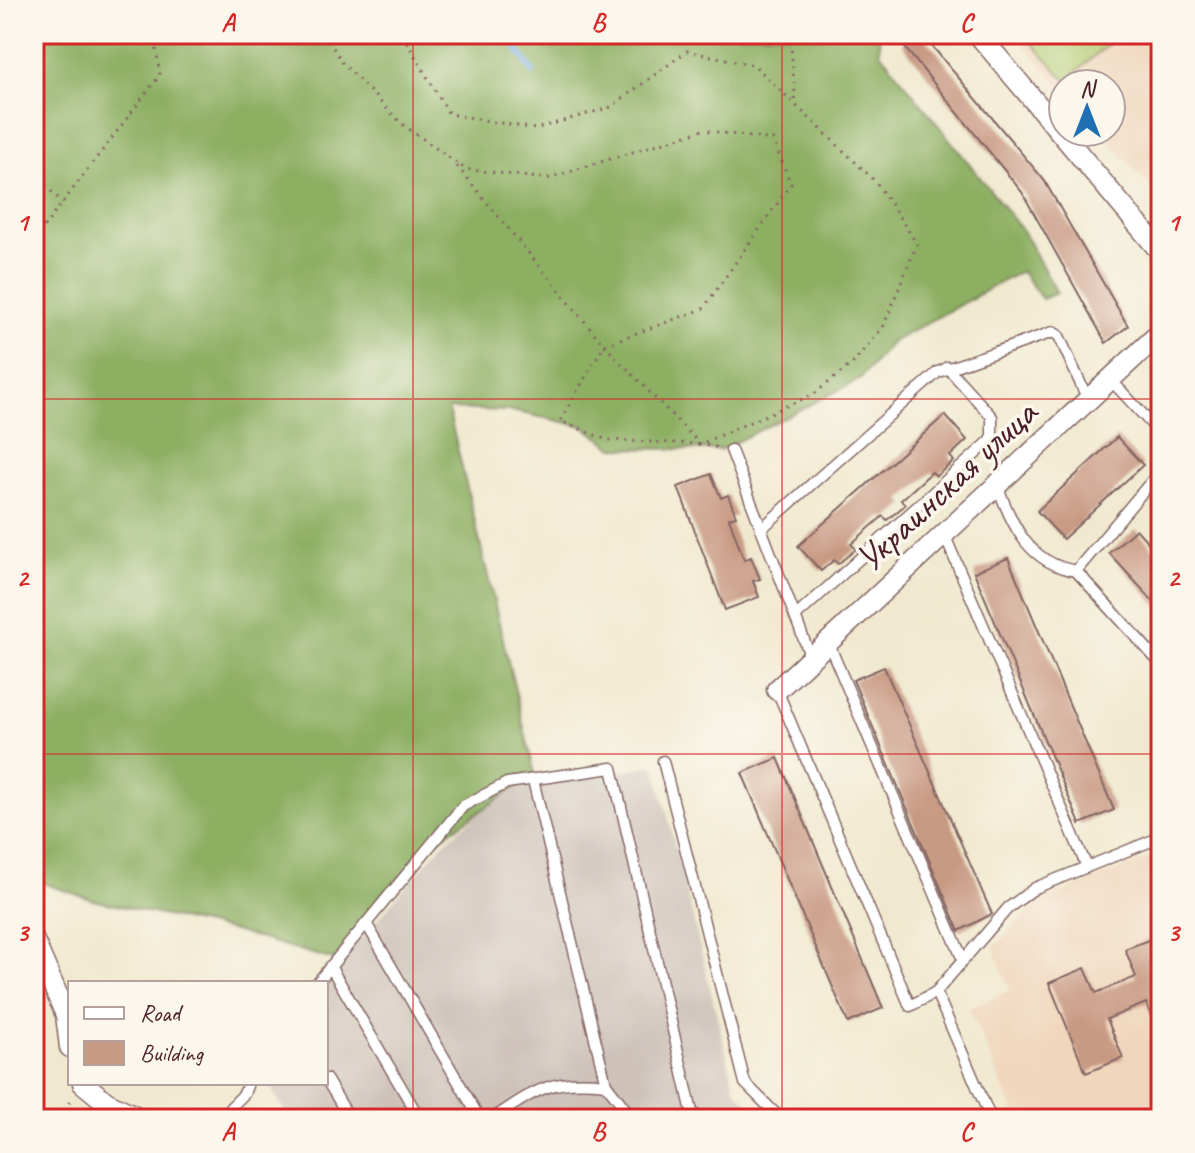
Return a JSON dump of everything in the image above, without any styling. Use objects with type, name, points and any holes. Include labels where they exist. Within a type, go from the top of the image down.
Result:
[{"type":"street","points":[[978,34],[1161,252]]},
{"type":"street","name":"Украинская улица","points":[[777,690],[1161,332]]},
{"type":"street","points":[[34,941],[66,1015],[68,1031]]},
{"type":"street","points":[[77,1089],[141,1119]]},
{"type":"lane","points":[[761,529],[947,367],[1050,331],[1059,336],[1088,400]]},
{"type":"lane","points":[[795,617],[992,439],[992,417],[947,367]]},
{"type":"lane","points":[[1110,379],[1161,434]]},
{"type":"lane","points":[[731,450],[811,658]]},
{"type":"lane","points":[[1076,571],[1161,470]]},
{"type":"lane","points":[[997,485],[1015,531],[1053,567],[1076,571],[1161,664]]},
{"type":"lane","points":[[944,534],[1087,867]]},
{"type":"lane","points":[[828,642],[963,960]]},
{"type":"lane","points":[[777,690],[910,1006],[936,992],[1008,908],[1035,888],[1161,837]]},
{"type":"lane","points":[[663,761],[745,1083],[781,1119]]},
{"type":"lane","points":[[319,981],[463,806],[507,783],[612,768],[692,1112],[700,1119]]},
{"type":"lane","points":[[533,780],[606,1084],[633,1119]]},
{"type":"lane","points":[[366,923],[480,1119]]},
{"type":"lane","points":[[330,966],[420,1119]]},
{"type":"lane","points":[[936,992],[991,1119]]},
{"type":"lane","points":[[500,1117],[535,1091],[570,1080],[606,1084]]},
{"type":"lane","points":[[328,1082],[350,1119]]},
{"type":"lane","points":[[219,1119],[244,1094],[247,1085]]},
{"type":"path","points":[[34,240],[160,75],[154,34]]},
{"type":"path","points":[[325,34],[343,64],[402,124],[465,169],[546,179],[703,130],[773,140],[791,184],[703,309],[604,345],[560,421],[607,440],[700,444],[731,450]]},
{"type":"path","points":[[402,34],[449,114],[535,129],[611,107],[687,51],[754,65],[876,182],[917,244],[883,327],[853,363],[814,394],[700,444]]},
{"type":"path","points":[[790,34],[796,106]]},
{"type":"path","points":[[452,160],[604,345],[700,444]]},
{"type":"path","points":[[34,174],[64,204]]},
{"type":"path","points":[[66,1119],[77,1089]]},
{"type":"shaded area","points":[[1014,34],[1161,34],[1161,199],[1115,148],[1127,148],[1127,68],[1047,68],[1047,71]]},
{"type":"shaded area","points":[[655,765],[735,1089],[763,1119],[289,1119],[269,1085],[328,1085],[328,981],[324,981],[443,844],[506,790]]},
{"type":"shaded area","points":[[1155,855],[1161,856],[1161,1118],[1017,1119],[969,1008],[1010,990],[993,947],[1040,901]]},
{"type":"green space","points":[[34,34],[879,34],[880,52],[1022,230],[1057,293],[1042,299],[1021,271],[892,342],[859,380],[720,450],[614,448],[583,426],[512,411],[448,409],[535,774],[435,842],[380,897],[334,960],[230,930],[93,900],[34,880]]},
{"type":"green space","points":[[1024,34],[1113,34],[1116,37],[1081,68],[1054,68]]},
{"type":"building","points":[[914,34],[922,34],[1044,180],[1128,326],[1106,343],[1022,192],[902,44]]},
{"type":"building","points":[[945,415],[967,440],[950,456],[954,461],[936,476],[932,472],[901,500],[905,505],[887,520],[883,516],[851,544],[856,549],[838,564],[834,560],[821,571],[798,546]]},
{"type":"building","points":[[1117,437],[1143,465],[1063,539],[1037,511]]},
{"type":"building","points":[[711,474],[721,498],[728,495],[736,516],[729,518],[744,560],[751,557],[760,579],[753,581],[759,597],[725,610],[678,487]]},
{"type":"building","points":[[1136,529],[1161,557],[1161,610],[1109,553]]},
{"type":"building","points":[[1008,558],[1114,810],[1080,824],[974,572]]},
{"type":"building","points":[[884,667],[992,914],[959,931],[853,680]]},
{"type":"building","points":[[778,758],[883,1008],[848,1023],[742,773]]},
{"type":"building","points":[[1161,935],[1161,1037],[1146,1003],[1107,1019],[1123,1058],[1086,1073],[1049,983],[1085,968],[1096,993],[1136,977],[1125,949]]},
{"type":"waterway","points":[[507,34],[533,72]]}]
